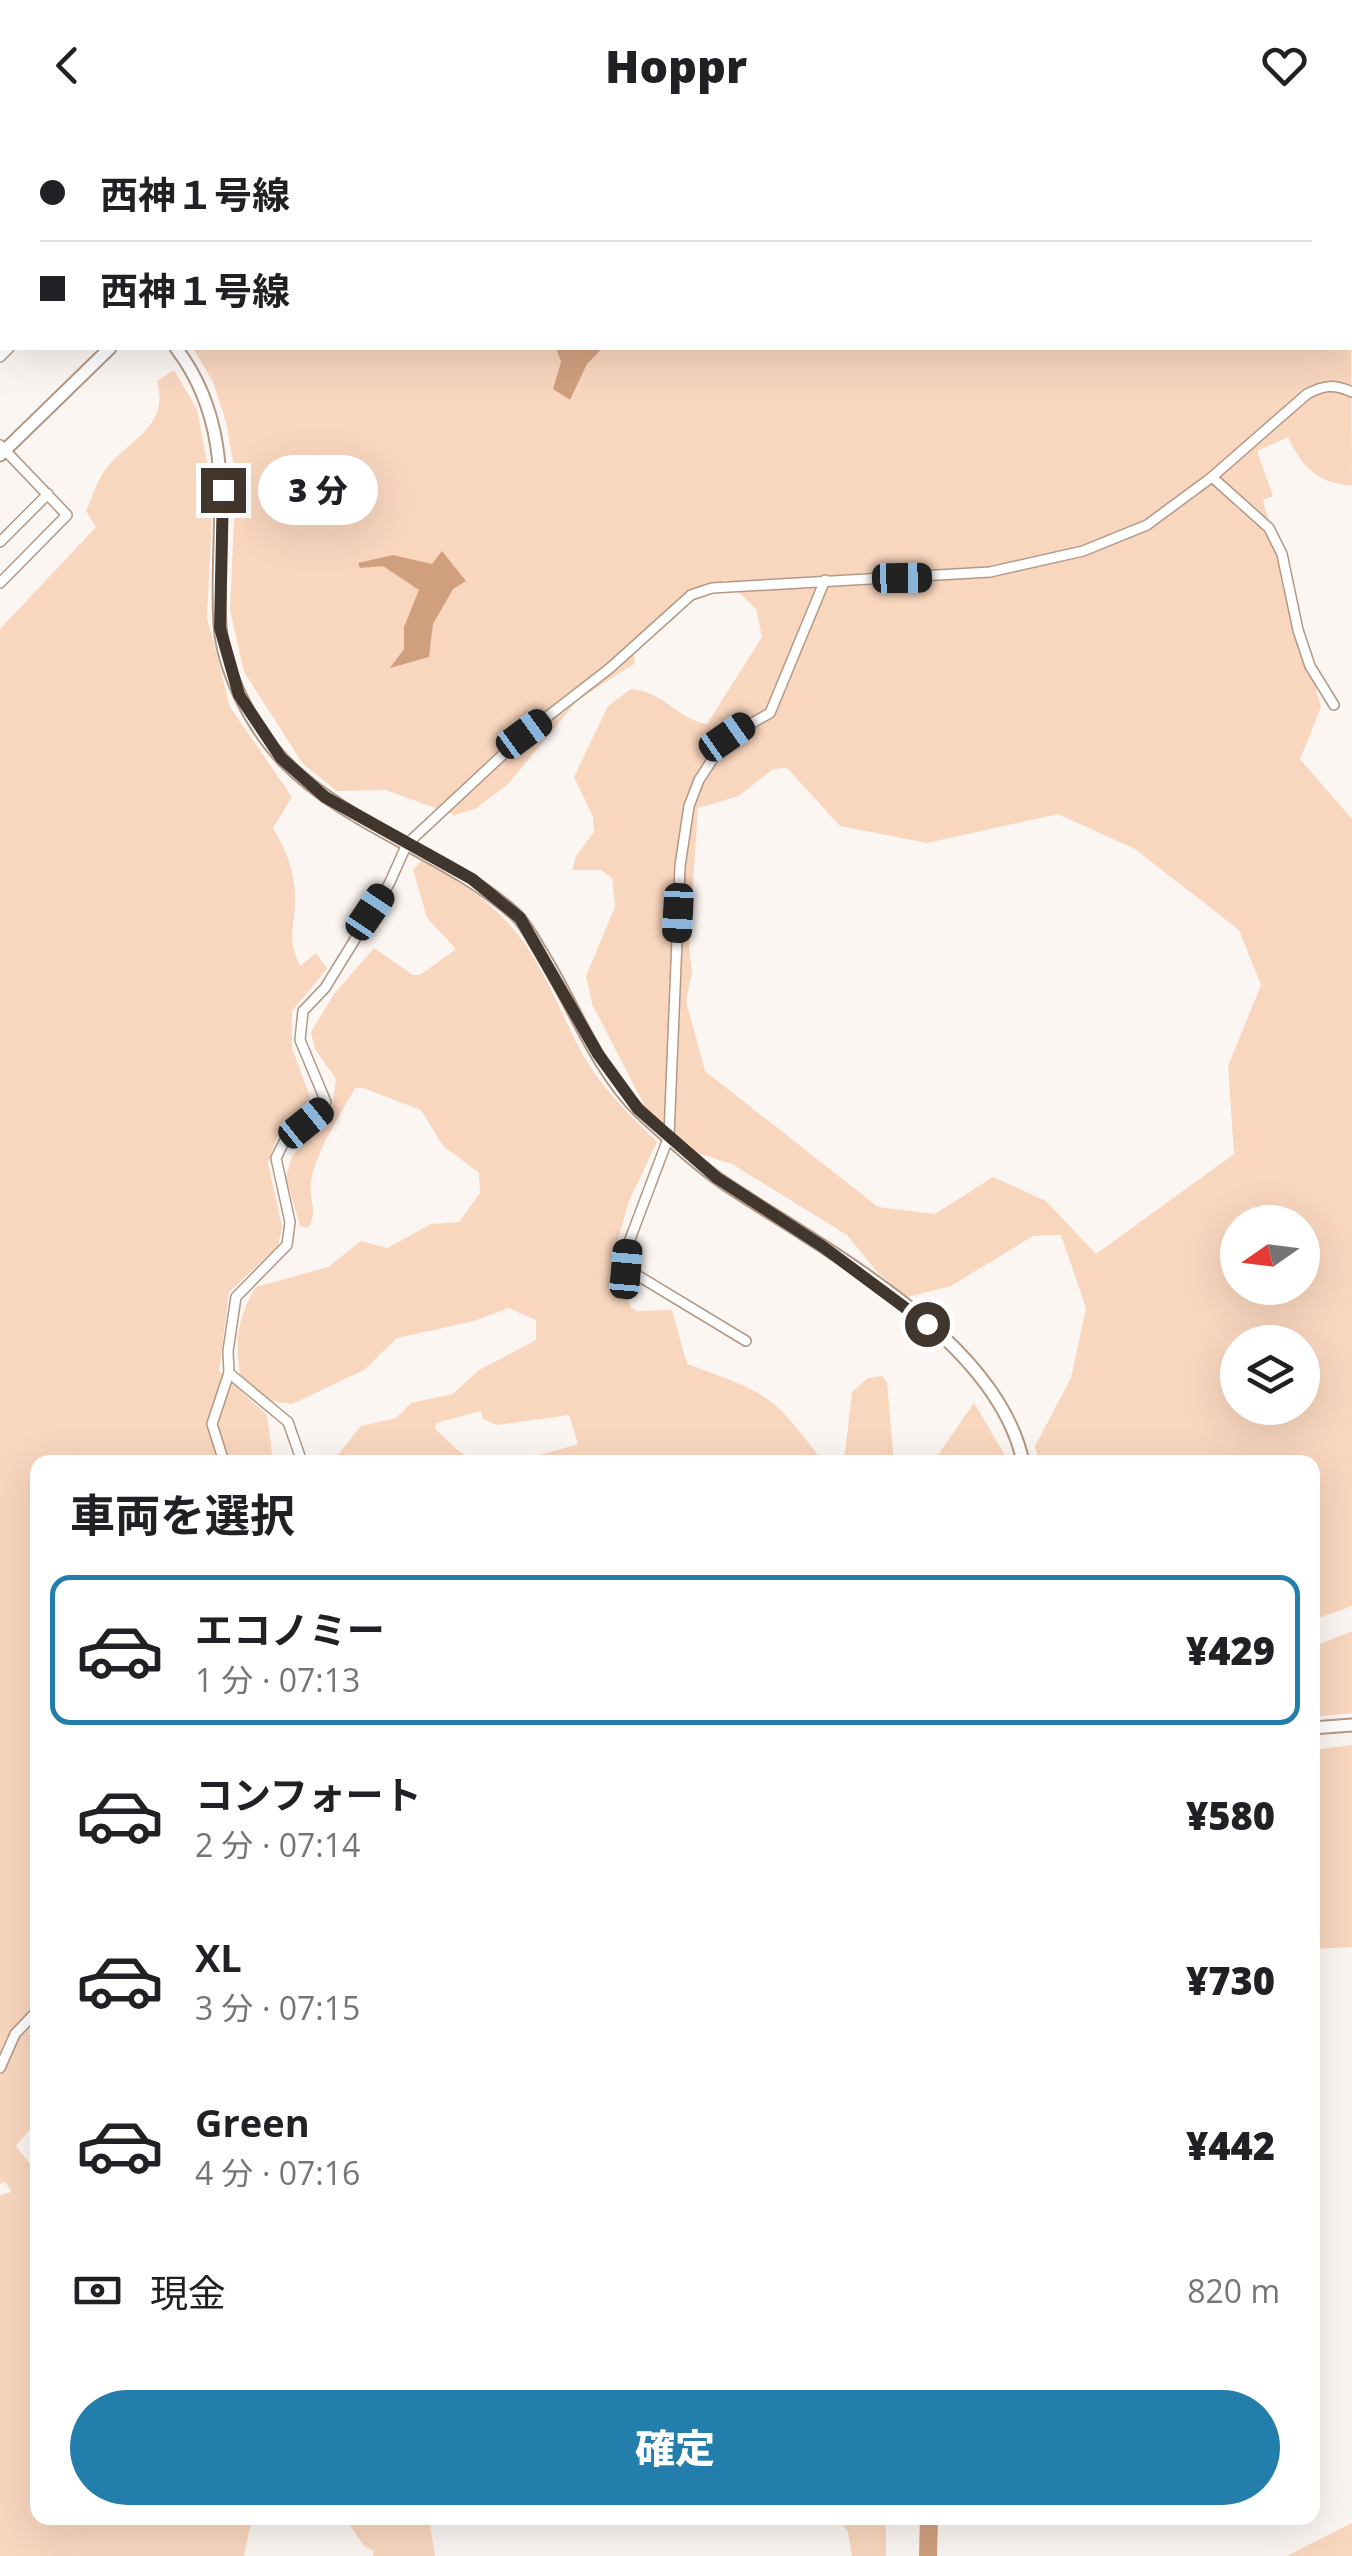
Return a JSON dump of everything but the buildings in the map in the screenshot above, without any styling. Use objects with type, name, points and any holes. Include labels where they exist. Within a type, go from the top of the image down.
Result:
[{"type":"street","points":[[0,582],[67,515],[2,450],[108,350]]},
{"type":"street","points":[[177,350],[208,403],[222,464],[220,628],[239,695],[281,758],[325,797],[472,879],[520,918],[598,1054],[638,1109],[717,1178],[907,1307],[968,1359],[1018,1438],[1022,1455]]},
{"type":"street","points":[[222,1455],[212,1424],[229,1373],[228,1351],[236,1297],[276,1261],[290,1230],[276,1158],[284,1142],[326,1102],[300,1040],[302,1012],[325,988],[407,844],[524,734],[610,668],[691,595],[712,588],[990,572],[1082,550],[1140,530],[1212,477],[1306,394],[1321,386],[1337,386],[1352,392]]},
{"type":"street","points":[[1212,477],[1270,528],[1282,554],[1310,666],[1334,704]]},
{"type":"street","points":[[0,542],[48,494]]},
{"type":"street","points":[[746,1340],[626,1269],[629,1242],[669,1136],[680,866],[689,806],[698,780],[727,737],[770,713],[825,580]]},
{"type":"street","points":[[229,1373],[288,1422],[300,1455]]},
{"type":"street","points":[[1320,1727],[1352,1725]]},
{"type":"street","points":[[0,2068],[15,2034],[30,2018]]},
{"type":"shaded area","points":[[194,350],[557,350],[561,362],[554,389],[569,400],[587,364],[601,350],[1351,350],[1352,486],[1312,472],[1288,437],[1257,451],[1273,496],[1263,500],[1321,707],[1300,759],[1352,819],[1352,1606],[1320,1617],[1320,1455],[1037,1455],[1035,1446],[1071,1378],[1086,1308],[1061,1235],[1033,1236],[951,1286],[907,1297],[878,1273],[847,1235],[732,1164],[691,1151],[645,1107],[592,1004],[586,976],[615,907],[612,878],[601,870],[572,870],[576,856],[594,832],[593,817],[574,777],[608,706],[631,689],[652,695],[687,717],[707,724],[762,637],[756,609],[726,580],[698,589],[633,640],[635,663],[578,700],[508,784],[475,809],[454,815],[386,790],[337,791],[303,764],[244,672],[230,610],[236,478],[226,422],[213,382]],"holes":[[[787,768],[840,826],[927,843],[1058,814],[1135,849],[1239,930],[1261,985],[1228,1066],[1234,1154],[1096,1254],[1046,1201],[993,1177],[935,1214],[878,1207],[705,1071],[686,1001],[692,973],[689,945],[698,808],[739,796],[773,769]]]},
{"type":"shaded area","points":[[557,350],[601,350],[587,364],[570,400],[553,389],[561,362]]},
{"type":"shaded area","points":[[174,370],[197,409],[213,494],[207,617],[230,707],[292,797],[273,828],[293,877],[292,938],[296,955],[300,966],[316,953],[327,969],[292,1011],[292,1048],[310,1097],[309,1104],[277,1136],[268,1163],[282,1227],[278,1246],[229,1292],[219,1371],[267,1415],[272,1455],[30,1455],[30,2129],[16,2146],[30,2164],[30,2525],[251,2525],[244,2556],[0,2556],[0,2195],[12,2192],[5,2182],[0,2184],[0,629],[96,527],[86,511],[106,469],[153,421],[160,397],[157,381]]},
{"type":"shaded area","points":[[442,551],[466,581],[453,589],[433,624],[429,657],[390,668],[404,649],[404,627],[419,590],[383,566],[360,568],[358,563],[393,555],[432,564]]},
{"type":"shaded area","points":[[423,860],[480,897],[522,940],[593,1072],[657,1142],[629,1201],[614,1253],[631,1307],[637,1311],[672,1310],[687,1364],[766,1398],[817,1455],[535,1455],[578,1444],[569,1415],[497,1425],[483,1419],[481,1411],[436,1423],[435,1429],[467,1455],[338,1455],[361,1426],[396,1418],[411,1403],[453,1394],[479,1370],[536,1340],[536,1320],[509,1308],[474,1321],[397,1338],[364,1370],[292,1404],[271,1401],[241,1378],[239,1331],[256,1287],[328,1267],[361,1241],[387,1248],[431,1224],[459,1222],[480,1193],[479,1173],[443,1146],[421,1110],[363,1088],[355,1088],[317,1159],[311,1183],[313,1217],[307,1228],[300,1226],[286,1177],[292,1156],[331,1115],[336,1079],[315,1049],[311,1032],[334,994],[374,948],[413,975],[420,975],[456,949],[427,918],[413,869]]},
{"type":"shaded area","points":[[882,1376],[887,1382],[893,1455],[845,1455],[852,1392],[868,1378]]},
{"type":"shaded area","points":[[974,1403],[1005,1455],[938,1455]]},
{"type":"shaded area","points":[[1352,1631],[1352,1713],[1320,1716],[1320,1644]]},
{"type":"shaded area","points":[[1352,1745],[1352,1947],[1320,1949],[1320,1749]]},
{"type":"shaded area","points":[[1352,2523],[1352,2556],[1287,2556]]},
{"type":"shaded area","points":[[350,2525],[430,2525],[435,2556],[373,2556],[374,2551],[364,2546]]},
{"type":"shaded area","points":[[844,2525],[886,2525],[886,2556],[852,2556]]},
{"type":"waterway","points":[[928,2556],[929,2525]]},
{"type":"route","points":[[223,490],[220,628],[239,695],[281,758],[325,797],[472,879],[520,918],[598,1054],[638,1109],[717,1178],[822,1246],[927,1324]]}]
